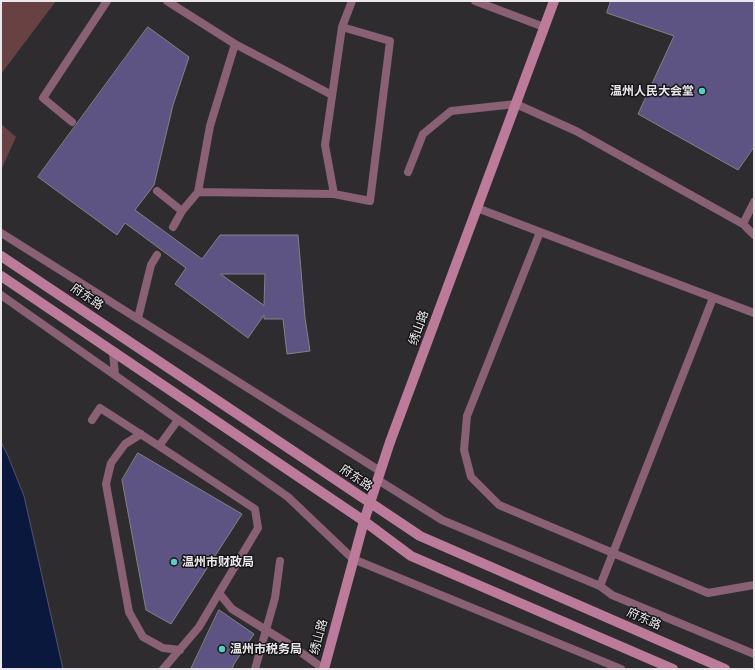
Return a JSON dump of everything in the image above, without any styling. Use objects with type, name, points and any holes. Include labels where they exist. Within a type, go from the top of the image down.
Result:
[{"type":"main road","name":"绣山路","points":[[324,669],[364,521],[390,442],[554,1]]},
{"type":"main road","name":"府东路","points":[[1,256],[420,536],[725,669]]},
{"type":"main road","points":[[1,276],[364,521],[412,556],[673,669]]},
{"type":"lane","points":[[72,122],[43,98],[107,1]]},
{"type":"lane","points":[[167,1],[235,44],[332,95]]},
{"type":"lane","points":[[334,194],[325,145],[342,27],[352,1]]},
{"type":"lane","points":[[475,1],[544,27]]},
{"type":"lane","points":[[198,192],[334,194],[370,201],[390,41],[342,27]]},
{"type":"lane","points":[[173,227],[182,211],[198,192],[210,126],[235,44]]},
{"type":"lane","points":[[408,172],[423,134],[451,111],[516,104],[576,131],[743,224],[754,236]]},
{"type":"lane","points":[[157,191],[182,211]]},
{"type":"lane","points":[[743,224],[754,202]]},
{"type":"lane","points":[[477,208],[754,313]]},
{"type":"lane","points":[[540,232],[467,416],[464,450],[470,477],[499,505],[708,593],[754,585]]},
{"type":"lane","points":[[1,233],[138,318],[379,476],[442,520],[600,586],[612,595],[754,654]]},
{"type":"lane","points":[[138,318],[151,265],[157,255]]},
{"type":"lane","points":[[1,295],[288,497],[354,559],[621,669]]},
{"type":"lane","points":[[600,586],[713,298]]},
{"type":"lane","points":[[113,352],[115,375]]},
{"type":"lane","points":[[92,420],[100,408],[254,509],[258,528],[198,626],[163,669]]},
{"type":"lane","points":[[159,446],[178,420]]},
{"type":"lane","points":[[141,434],[125,444],[111,464],[106,484],[127,604],[129,612],[143,637],[163,648],[180,650]]},
{"type":"lane","points":[[255,669],[275,598],[280,561]]},
{"type":"lane","points":[[219,593],[232,609],[292,646],[324,669]]},
{"type":"shaded area","points":[[1,1],[56,1],[1,74]]},
{"type":"shaded area","points":[[1,124],[16,137],[1,170]]},
{"type":"water","points":[[1,442],[24,496],[63,669],[1,669]]},
{"type":"building","name":"温州人民大会堂","points":[[611,1],[754,1],[754,147],[738,170],[638,114],[674,36],[607,13]]},
{"type":"building","points":[[148,27],[189,57],[173,105],[154,185],[135,210],[202,259],[220,235],[298,235],[305,318],[310,351],[287,354],[283,319],[264,319],[264,315],[248,338],[175,284],[186,268],[125,223],[117,235],[38,177]],"holes":[[[221,274],[265,274],[264,305]]]},
{"type":"building","name":"温州市财政局","points":[[138,453],[242,514],[171,624],[146,610],[122,480]]},
{"type":"building","name":"温州市税务局","points":[[219,610],[254,634],[232,669],[191,669]]},
{"type":"place","name":"温州人民大会堂","points":[[702,91]]},
{"type":"place","name":"温州市财政局","points":[[174,562]]},
{"type":"place","name":"温州市税务局","points":[[222,649]]}]
